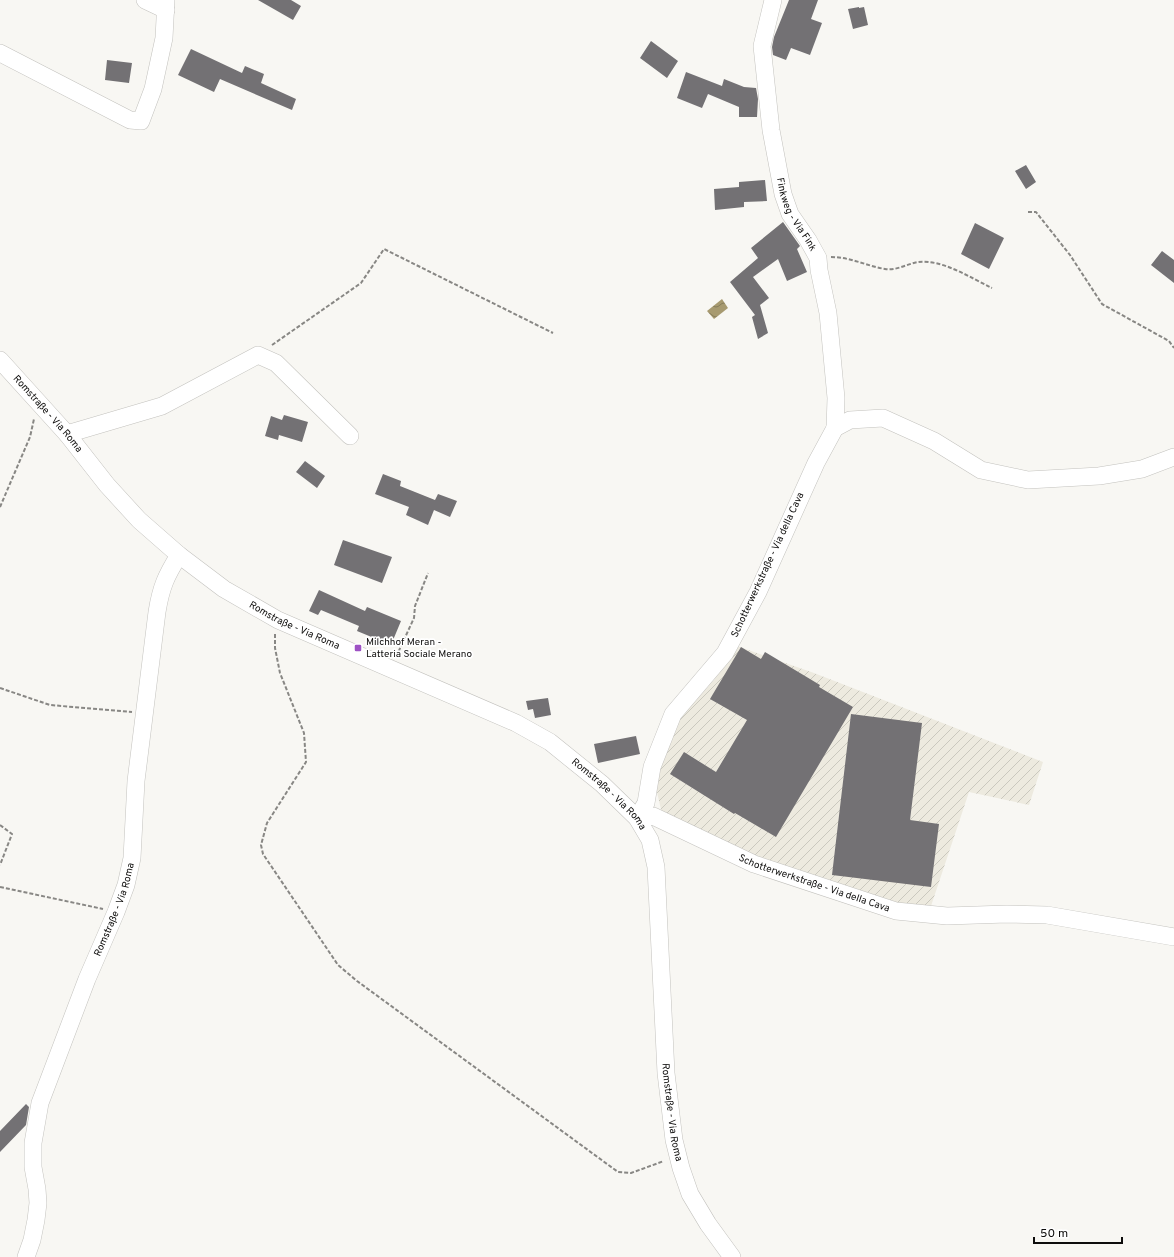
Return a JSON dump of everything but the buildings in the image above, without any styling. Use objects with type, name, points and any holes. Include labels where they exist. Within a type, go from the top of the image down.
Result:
[{"type":"street","points":[[0,53],[130,120],[141,121],[153,89],[161,53],[164,38],[166,5],[145,0]]},
{"type":"street","name":"Finkweg - Via Fink","points":[[774,0],[762,46],[771,130],[783,194],[790,214],[808,240],[818,258],[828,313],[836,398],[835,428]]},
{"type":"street","points":[[67,434],[162,406],[258,355],[276,363],[350,436]]},
{"type":"street","name":"Romstraße - Via Roma","points":[[0,360],[67,434],[107,486],[139,520],[224,589],[278,620],[516,723],[550,742],[602,784],[637,818],[650,840],[656,868],[666,1073],[676,1147],[681,1168],[690,1194],[708,1224],[732,1257]]},
{"type":"street","points":[[835,428],[850,420],[883,418],[934,441],[981,470],[1028,480],[1099,476],[1142,469],[1174,457]]},
{"type":"street","name":"Schotterwerkstraße - Via della Cava","points":[[637,818],[646,804],[652,767],[673,714],[725,653],[758,592],[816,463],[835,428]]},
{"type":"street","name":"Romstraße - Via Roma","points":[[26,1257],[32,1240],[38,1203],[33,1167],[33,1143],[40,1103],[87,979],[126,885],[132,858],[136,781],[157,612],[161,588],[179,554]]},
{"type":"street","name":"Schotterwerkstraße - Via della Cava","points":[[637,818],[653,816],[754,864],[896,911],[947,916],[1007,914],[1047,915],[1174,937]]},
{"type":"path","points":[[1028,212],[1036,212],[1070,255],[1102,304],[1169,341],[1174,348]]},
{"type":"path","points":[[258,355],[361,283],[384,249],[553,334]]},
{"type":"path","points":[[818,258],[840,257],[886,269],[918,262],[931,262],[948,267],[992,288]]},
{"type":"path","points":[[0,507],[30,437],[40,403]]},
{"type":"path","points":[[391,669],[414,618],[415,606],[428,573]]},
{"type":"path","points":[[278,632],[274,630],[275,648],[280,673],[304,733],[306,762],[267,823],[261,845],[263,854],[338,965],[363,986],[618,1172],[631,1173],[667,1160]]},
{"type":"path","points":[[0,688],[50,705],[144,713]]},
{"type":"path","points":[[0,825],[12,834],[0,865]]},
{"type":"path","points":[[0,887],[116,912]]},
{"type":"shaded area","points":[[737,646],[814,673],[1043,762],[1029,805],[969,792],[929,912],[762,865],[662,814],[654,779],[669,738],[684,713],[714,680]]},
{"type":"water","points":[[722,299],[728,308],[714,319],[707,311]]},
{"type":"place","name":"Milchhof Meran - Latteria Sociale Merano","points":[[358,648]]}]
